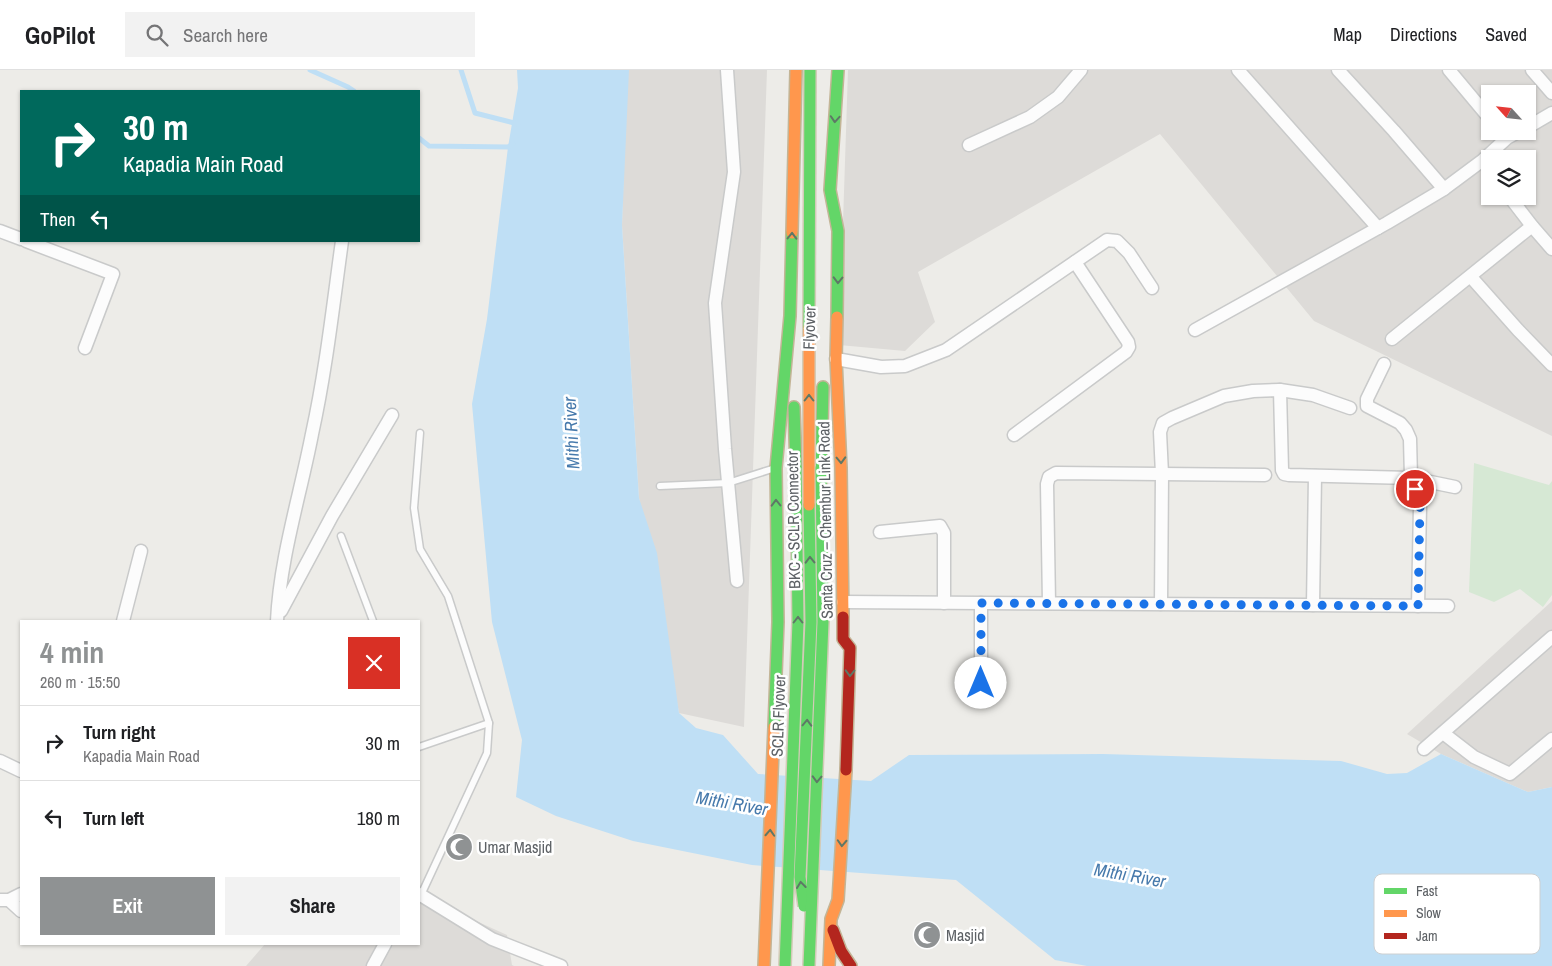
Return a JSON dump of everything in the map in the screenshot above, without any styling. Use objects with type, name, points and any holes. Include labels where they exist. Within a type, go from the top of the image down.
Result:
[{"type":"main road","points":[[764,966],[778,639],[776,468],[790,316],[796,70]]},
{"type":"main road","name":"BKC - SCLR Connector","points":[[810,70],[808,468],[811,622],[800,877],[805,912],[821,966]]},
{"type":"main road","name":"Santa Cruz – Chembur Link Road","points":[[829,966],[833,900],[847,759],[850,648],[843,639],[841,468],[831,359],[838,231],[830,190],[838,70]]},
{"type":"main road","name":"Flyover","points":[[790,316],[796,468]]},
{"type":"main road","points":[[809,966],[823,622],[821,468],[824,379]]},
{"type":"main road","name":"SCLR Flyover","points":[[785,966],[798,622],[796,468]]},
{"type":"main road","points":[[778,639],[843,639],[839,650],[835,746]]},
{"type":"main road","points":[[831,821],[833,900]]},
{"type":"main road","points":[[831,923],[842,951],[851,966]]},
{"type":"street","points":[[727,70],[734,172],[715,303],[737,581]]},
{"type":"street","points":[[969,145],[1030,117],[1058,96],[1081,70]]},
{"type":"street","points":[[1238,70],[1378,228]]},
{"type":"street","points":[[1338,70],[1444,189]]},
{"type":"street","points":[[1449,70],[1481,107]]},
{"type":"street","points":[[1532,70],[1552,93]]},
{"type":"street","points":[[1536,122],[1552,113]]},
{"type":"street","points":[[1196,330],[1481,168]]},
{"type":"street","points":[[1517,205],[1552,248]]},
{"type":"street","points":[[1392,339],[1532,226]]},
{"type":"street","points":[[0,232],[20,240]]},
{"type":"street","points":[[831,359],[881,367],[905,366],[946,350],[1106,240],[1117,241],[1129,253],[1152,288]]},
{"type":"street","points":[[29,242],[113,274],[85,348]]},
{"type":"street","points":[[276,620],[285,555],[324,374],[342,242]]},
{"type":"street","points":[[1014,435],[1126,352],[1129,347],[1128,342],[1075,262]]},
{"type":"street","points":[[1471,277],[1552,365]]},
{"type":"street","points":[[1384,364],[1367,399],[1366,406],[1400,423],[1406,430],[1410,440],[1411,478],[1420,507],[1418,606]]},
{"type":"street","points":[[1280,390],[1282,470],[1284,474],[1411,478],[1455,487]]},
{"type":"street","points":[[1161,604],[1162,474],[1160,432],[1163,424],[1172,418],[1224,396],[1253,391],[1280,390],[1313,395],[1350,408]]},
{"type":"street","points":[[277,620],[332,516],[392,415]]},
{"type":"street","points":[[1049,603],[1047,484],[1049,477],[1056,473],[1265,475]]},
{"type":"street","points":[[1313,605],[1315,476]]},
{"type":"street","points":[[880,532],[940,526],[944,533],[944,603]]},
{"type":"street","points":[[123,620],[141,551]]},
{"type":"street","points":[[843,602],[1448,606]]},
{"type":"street","points":[[981,603],[981,683]]},
{"type":"street","points":[[1424,749],[1552,637]]},
{"type":"street","points":[[1443,733],[1474,757],[1510,774],[1552,739]]},
{"type":"street","points":[[0,761],[20,771]]},
{"type":"street","points":[[4,900],[20,894]]},
{"type":"street","points":[[420,894],[492,939],[562,966]]},
{"type":"street","points":[[4,900],[20,910]]},
{"type":"street","points":[[373,966],[384,945]]},
{"type":"lane","points":[[420,433],[414,508],[420,549],[448,596],[489,723],[487,753],[420,894]]},
{"type":"lane","points":[[660,486],[728,484],[776,468]]},
{"type":"lane","points":[[341,536],[373,620]]},
{"type":"lane","points":[[420,746],[489,723]]},
{"type":"shaded area","points":[[627,70],[767,70],[744,727],[679,713],[639,498],[622,225]]},
{"type":"shaded area","points":[[848,70],[1552,70],[1552,436],[1314,321],[1160,134],[918,272],[935,322],[905,351],[839,345]]},
{"type":"shaded area","points":[[1552,601],[1552,787],[1528,792],[1441,754],[1407,734]]},
{"type":"shaded area","points":[[420,895],[507,935],[512,965],[514,966],[246,966],[264,945],[420,945]]},
{"type":"green space","points":[[1474,463],[1549,485],[1552,481],[1552,595],[1543,607],[1520,589],[1494,602],[1469,592]]},
{"type":"water","name":"Mithi River","points":[[517,70],[629,70],[622,225],[639,498],[657,553],[679,713],[696,728],[723,735],[758,774],[871,781],[909,755],[1103,754],[1341,761],[1387,774],[1407,773],[1441,754],[1528,792],[1552,787],[1552,966],[1087,966],[1055,960],[956,880],[752,865],[633,841],[556,816],[516,797],[522,740],[492,622],[472,404],[487,319],[508,147],[518,88]]},
{"type":"waterway","points":[[310,70],[352,90]]},
{"type":"waterway","points":[[461,70],[475,113],[518,124]]},
{"type":"waterway","points":[[420,139],[429,146],[508,147],[513,144]]},
{"type":"traffic: fast","points":[[809,328],[810,70]]},
{"type":"traffic: fast","points":[[837,317],[838,231],[830,190],[838,70]]},
{"type":"traffic: fast","points":[[774,727],[778,622],[776,468],[790,316],[792,233]]},
{"type":"traffic: fast","points":[[821,468],[823,387]]},
{"type":"traffic: fast","points":[[794,407],[796,468]]},
{"type":"traffic: fast","points":[[785,966],[798,622],[796,468]]},
{"type":"traffic: fast","points":[[809,966],[823,622],[821,468]]},
{"type":"traffic: fast","points":[[804,906],[800,877],[811,622],[809,505]]},
{"type":"traffic: slow","points":[[792,233],[796,70]]},
{"type":"traffic: slow","points":[[837,317],[836,359],[841,468],[843,617]]},
{"type":"traffic: slow","points":[[809,328],[809,505]]},
{"type":"traffic: slow","points":[[764,966],[774,727]]},
{"type":"traffic: slow","points":[[829,966],[831,919],[838,900],[846,770]]},
{"type":"traffic: jam","points":[[843,617],[843,639],[850,648],[846,770]]},
{"type":"traffic: jam","points":[[833,930],[841,951],[851,966]]},
{"type":"place","name":"Umar Masjid","points":[[459,847]]},
{"type":"place","name":"Masjid","points":[[927,935]]},
{"type":"route","points":[[981,683],[981,603],[1418,606],[1420,507],[1415,489]]}]
